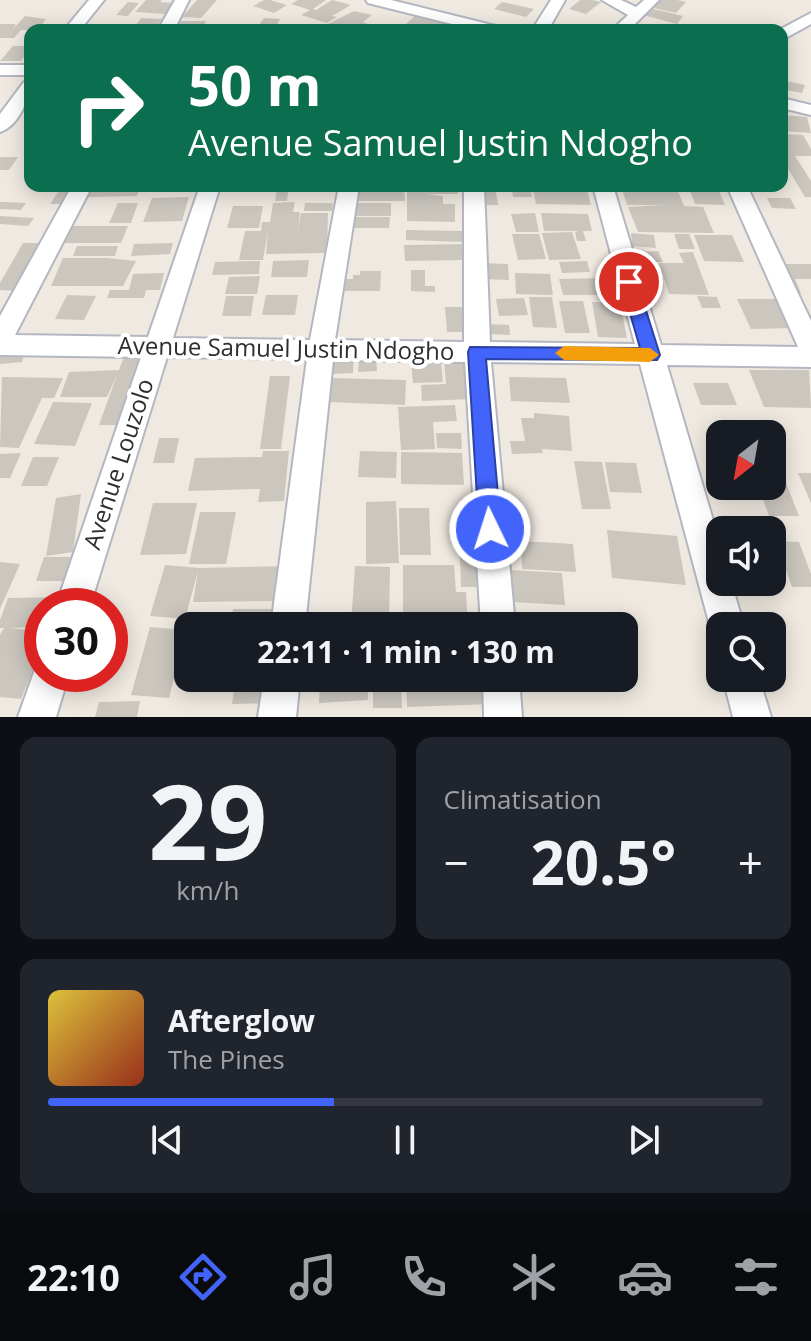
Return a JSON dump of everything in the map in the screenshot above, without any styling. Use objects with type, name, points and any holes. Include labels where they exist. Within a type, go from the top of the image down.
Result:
[{"type":"street","points":[[77,24],[97,0]]},
{"type":"street","points":[[169,24],[182,0]]},
{"type":"street","points":[[373,0],[471,24]]},
{"type":"street","points":[[544,24],[558,0]]},
{"type":"street","points":[[609,0],[638,14]]},
{"type":"street","points":[[627,24],[652,0]]},
{"type":"street","points":[[788,31],[811,18]]},
{"type":"street","points":[[0,70],[24,70]]},
{"type":"street","points":[[0,126],[24,94]]},
{"type":"street","points":[[788,104],[811,110]]},
{"type":"street","points":[[0,339],[79,192]]},
{"type":"street","name":"Avenue Louzolo","points":[[79,588],[208,192]]},
{"type":"street","points":[[290,612],[321,350],[348,192]]},
{"type":"street","points":[[474,192],[477,352],[497,612]]},
{"type":"street","points":[[605,192],[723,612]]},
{"type":"street","points":[[740,192],[811,348]]},
{"type":"street","name":"Avenue Samuel Justin Ndogho","points":[[0,345],[811,357]]},
{"type":"street","points":[[37,717],[45,692]]},
{"type":"street","points":[[277,717],[280,692]]},
{"type":"street","points":[[502,692],[503,717]]},
{"type":"street","points":[[745,692],[752,717]]},
{"type":"building","points":[[146,0],[176,3],[165,14],[135,12]]},
{"type":"building","points":[[197,0],[217,0],[201,18],[182,17]]},
{"type":"building","points":[[264,0],[287,5],[274,13],[253,6]]},
{"type":"building","points":[[298,0],[326,0],[313,9],[316,10],[332,0],[351,5],[332,16],[337,17],[327,23],[301,15],[310,10],[291,4]]},
{"type":"building","points":[[580,0],[601,2],[586,14],[569,9]]},
{"type":"building","points":[[661,0],[686,2],[676,13],[654,8]]},
{"type":"building","points":[[128,2],[139,3],[128,16],[116,15]]},
{"type":"building","points":[[502,2],[534,9],[526,17],[494,9]]},
{"type":"building","points":[[650,8],[683,16],[677,24],[643,15]]},
{"type":"building","points":[[354,11],[372,15],[363,22],[368,24],[328,24]]},
{"type":"building","points":[[25,16],[46,19],[42,24],[24,24],[24,30],[14,38],[0,38],[0,24],[16,24],[12,30]]},
{"type":"building","points":[[415,16],[447,24],[426,24],[406,24]]},
{"type":"building","points":[[141,18],[162,19],[158,24],[136,24]]},
{"type":"building","points":[[264,18],[280,19],[277,24],[260,24]]},
{"type":"building","points":[[181,21],[206,21],[205,24],[179,24]]},
{"type":"building","points":[[13,46],[24,46],[21,61],[0,61]]},
{"type":"building","points":[[788,81],[805,85],[802,93],[788,90]]},
{"type":"building","points":[[788,115],[807,117],[811,133],[788,131]]},
{"type":"building","points":[[788,134],[803,135],[811,149],[811,156],[795,156],[811,181],[811,197],[805,197],[788,169]]},
{"type":"building","points":[[0,157],[18,157],[9,170],[0,170]]},
{"type":"building","points":[[58,192],[68,192],[60,204],[50,204]]},
{"type":"building","points":[[90,192],[139,192],[137,196],[88,197]]},
{"type":"building","points":[[276,192],[288,192],[287,201],[275,201]]},
{"type":"building","points":[[351,192],[404,192],[405,201],[351,201]]},
{"type":"building","points":[[407,192],[458,192],[427,194],[443,196],[443,204],[455,204],[455,222],[407,221]]},
{"type":"building","points":[[478,192],[496,192],[498,205],[479,205]]},
{"type":"building","points":[[512,192],[531,192],[532,197],[513,197]]},
{"type":"building","points":[[534,192],[588,192],[591,205],[536,204]]},
{"type":"building","points":[[623,192],[678,192],[684,206],[703,207],[714,233],[638,232],[628,207],[664,205],[627,205]]},
{"type":"building","points":[[690,192],[720,192],[725,205],[695,204]]},
{"type":"building","points":[[189,197],[182,221],[143,222],[152,198]]},
{"type":"building","points":[[767,198],[790,198],[796,209],[772,208]]},
{"type":"building","points":[[0,202],[26,203],[21,210],[0,209]]},
{"type":"building","points":[[295,202],[293,212],[300,212],[298,231],[301,213],[328,213],[327,253],[266,254],[268,231],[263,260],[239,260],[245,231],[261,231],[262,222],[270,222],[273,203]]},
{"type":"building","points":[[118,203],[138,203],[131,223],[109,223]]},
{"type":"building","points":[[305,203],[333,203],[332,211],[304,211]]},
{"type":"building","points":[[354,203],[391,203],[391,216],[353,216]]},
{"type":"building","points":[[233,206],[263,206],[259,228],[227,228]]},
{"type":"building","points":[[535,213],[539,232],[516,232],[511,214]]},
{"type":"building","points":[[541,213],[588,214],[592,231],[583,231],[586,241],[577,241],[575,232],[578,231],[544,231]]},
{"type":"building","points":[[0,216],[34,218],[28,226],[0,224]]},
{"type":"building","points":[[354,217],[390,217],[389,228],[353,228]]},
{"type":"building","points":[[72,226],[128,226],[121,243],[63,243]]},
{"type":"building","points":[[406,230],[463,231],[464,242],[406,240]]},
{"type":"building","points":[[572,232],[581,259],[549,260],[542,233]]},
{"type":"building","points":[[631,233],[654,235],[656,248],[632,246]]},
{"type":"building","points":[[512,234],[539,234],[546,259],[518,260]]},
{"type":"building","points":[[674,234],[689,234],[695,249],[679,249]]},
{"type":"building","points":[[694,235],[732,235],[744,262],[704,261]]},
{"type":"building","points":[[23,243],[43,243],[17,291],[0,290],[0,283]]},
{"type":"building","points":[[173,243],[170,254],[131,256],[134,244]]},
{"type":"building","points":[[465,244],[467,260],[405,261],[404,245]]},
{"type":"building","points":[[77,246],[118,246],[115,256],[73,256]]},
{"type":"building","points":[[658,251],[663,262],[642,262],[638,252]]},
{"type":"building","points":[[693,252],[709,295],[669,294],[659,263],[684,263],[679,253]]},
{"type":"building","points":[[63,258],[136,261],[123,286],[51,286]]},
{"type":"building","points":[[309,260],[307,277],[271,277],[273,261]]},
{"type":"building","points":[[260,261],[259,274],[212,275],[215,262]]},
{"type":"building","points":[[587,261],[590,272],[562,273],[559,262]]},
{"type":"building","points":[[482,263],[508,264],[509,280],[483,279]]},
{"type":"building","points":[[637,264],[653,265],[661,289],[645,289]]},
{"type":"building","points":[[779,264],[811,264],[811,279],[795,279],[801,293],[792,292]]},
{"type":"building","points":[[411,270],[425,270],[425,286],[435,286],[435,292],[411,291]]},
{"type":"building","points":[[360,271],[381,271],[380,291],[343,291],[344,279],[353,279],[353,275],[360,275]]},
{"type":"building","points":[[164,273],[160,290],[146,290],[144,298],[107,298],[110,290],[129,290],[133,274]]},
{"type":"building","points":[[515,273],[550,274],[553,295],[516,294]]},
{"type":"building","points":[[260,276],[257,294],[225,294],[229,277]]},
{"type":"building","points":[[603,278],[607,295],[563,295],[559,279]]},
{"type":"building","points":[[67,295],[96,296],[84,320],[55,319]]},
{"type":"building","points":[[266,295],[298,295],[295,315],[262,315]]},
{"type":"building","points":[[226,296],[254,296],[251,316],[222,316]]},
{"type":"building","points":[[697,296],[717,297],[721,308],[702,308]]},
{"type":"building","points":[[529,297],[552,297],[557,328],[533,327]]},
{"type":"building","points":[[524,298],[528,315],[499,316],[496,299]]},
{"type":"building","points":[[737,299],[779,299],[794,328],[751,329]]},
{"type":"building","points":[[559,301],[583,301],[590,333],[565,333]]},
{"type":"building","points":[[592,302],[620,303],[627,338],[598,337]]},
{"type":"building","points":[[445,307],[464,307],[466,332],[447,332]]},
{"type":"building","points":[[487,324],[509,325],[510,335],[487,334]]},
{"type":"building","points":[[25,352],[22,362],[0,364],[0,353]]},
{"type":"building","points":[[125,354],[143,354],[119,425],[99,425],[117,375],[107,397],[60,397],[69,372],[119,370]]},
{"type":"building","points":[[354,355],[353,373],[333,374],[334,356]]},
{"type":"building","points":[[376,358],[377,371],[358,372],[359,359]]},
{"type":"building","points":[[467,360],[472,399],[422,401],[421,385],[446,384],[444,361]]},
{"type":"building","points":[[441,362],[443,382],[413,383],[411,363]]},
{"type":"building","points":[[749,370],[809,370],[811,408],[764,407]]},
{"type":"building","points":[[270,376],[290,376],[281,449],[260,449]]},
{"type":"building","points":[[2,377],[63,378],[54,398],[42,398],[19,448],[0,447]]},
{"type":"building","points":[[509,377],[566,378],[570,403],[511,401]]},
{"type":"building","points":[[330,378],[406,380],[405,405],[327,402]]},
{"type":"building","points":[[693,383],[728,383],[737,405],[701,405]]},
{"type":"building","points":[[53,402],[92,403],[75,446],[34,444]]},
{"type":"building","points":[[455,405],[457,421],[433,422],[435,449],[401,450],[398,407]]},
{"type":"building","points":[[534,413],[569,416],[572,451],[542,449],[543,453],[512,454],[510,441],[525,441],[521,418],[534,418]]},
{"type":"building","points":[[436,433],[461,433],[462,449],[437,448]]},
{"type":"building","points":[[159,438],[179,438],[174,463],[153,463]]},
{"type":"building","points":[[263,451],[289,451],[284,501],[258,502],[260,489],[188,491],[195,458],[262,457]]},
{"type":"building","points":[[360,451],[397,452],[396,478],[358,477]]},
{"type":"building","points":[[401,452],[462,453],[464,485],[401,484]]},
{"type":"building","points":[[21,453],[10,478],[0,478],[0,454]]},
{"type":"building","points":[[33,457],[59,457],[47,486],[21,486]]},
{"type":"building","points":[[574,461],[602,462],[611,509],[582,509]]},
{"type":"building","points":[[605,462],[636,463],[642,493],[610,492]]},
{"type":"building","points":[[798,473],[811,473],[811,503]]},
{"type":"building","points":[[786,483],[799,516],[769,516],[763,500],[786,500]]},
{"type":"building","points":[[81,494],[73,552],[46,556],[56,498]]},
{"type":"building","points":[[396,501],[399,563],[366,564],[366,502]]},
{"type":"building","points":[[153,503],[197,503],[186,554],[140,555]]},
{"type":"building","points":[[399,508],[429,508],[431,555],[400,555]]},
{"type":"building","points":[[200,512],[236,512],[226,564],[189,564]]},
{"type":"building","points":[[607,530],[677,536],[686,585],[612,578]]},
{"type":"building","points":[[521,541],[573,544],[576,572],[522,569]]},
{"type":"building","points":[[786,541],[799,542],[811,574],[811,587],[792,587],[786,570]]},
{"type":"building","points":[[44,557],[71,557],[63,581],[36,581]]},
{"type":"building","points":[[460,557],[487,557],[489,587],[461,587]]},
{"type":"building","points":[[0,562],[20,564],[0,609]]},
{"type":"building","points":[[165,565],[199,568],[289,566],[285,601],[193,602],[198,571],[187,612],[174,612],[174,618],[150,616]]},
{"type":"building","points":[[403,565],[454,565],[456,592],[466,592],[467,612],[403,612]]},
{"type":"building","points":[[355,566],[390,567],[389,612],[352,612]]},
{"type":"building","points":[[511,570],[562,573],[565,605],[512,602]]},
{"type":"building","points":[[8,598],[24,598],[24,628],[9,628],[24,629],[24,692],[21,699],[0,697],[0,635],[4,628],[0,628],[0,620]]},
{"type":"building","points":[[233,609],[282,609],[282,612],[233,612]]},
{"type":"building","points":[[150,627],[174,629],[174,678],[169,698],[131,695]]},
{"type":"building","points":[[234,692],[272,692],[271,703],[232,704]]},
{"type":"building","points":[[319,692],[368,692],[368,700],[319,703]]},
{"type":"building","points":[[373,692],[401,692],[402,708],[373,708]]},
{"type":"building","points":[[406,692],[491,692],[492,704],[407,707]]},
{"type":"building","points":[[140,701],[137,717],[95,717],[99,702]]},
{"type":"slow traffic","points":[[564,353],[650,355]]},
{"type":"route","points":[[490,529],[477,352],[651,355],[629,282]]}]
